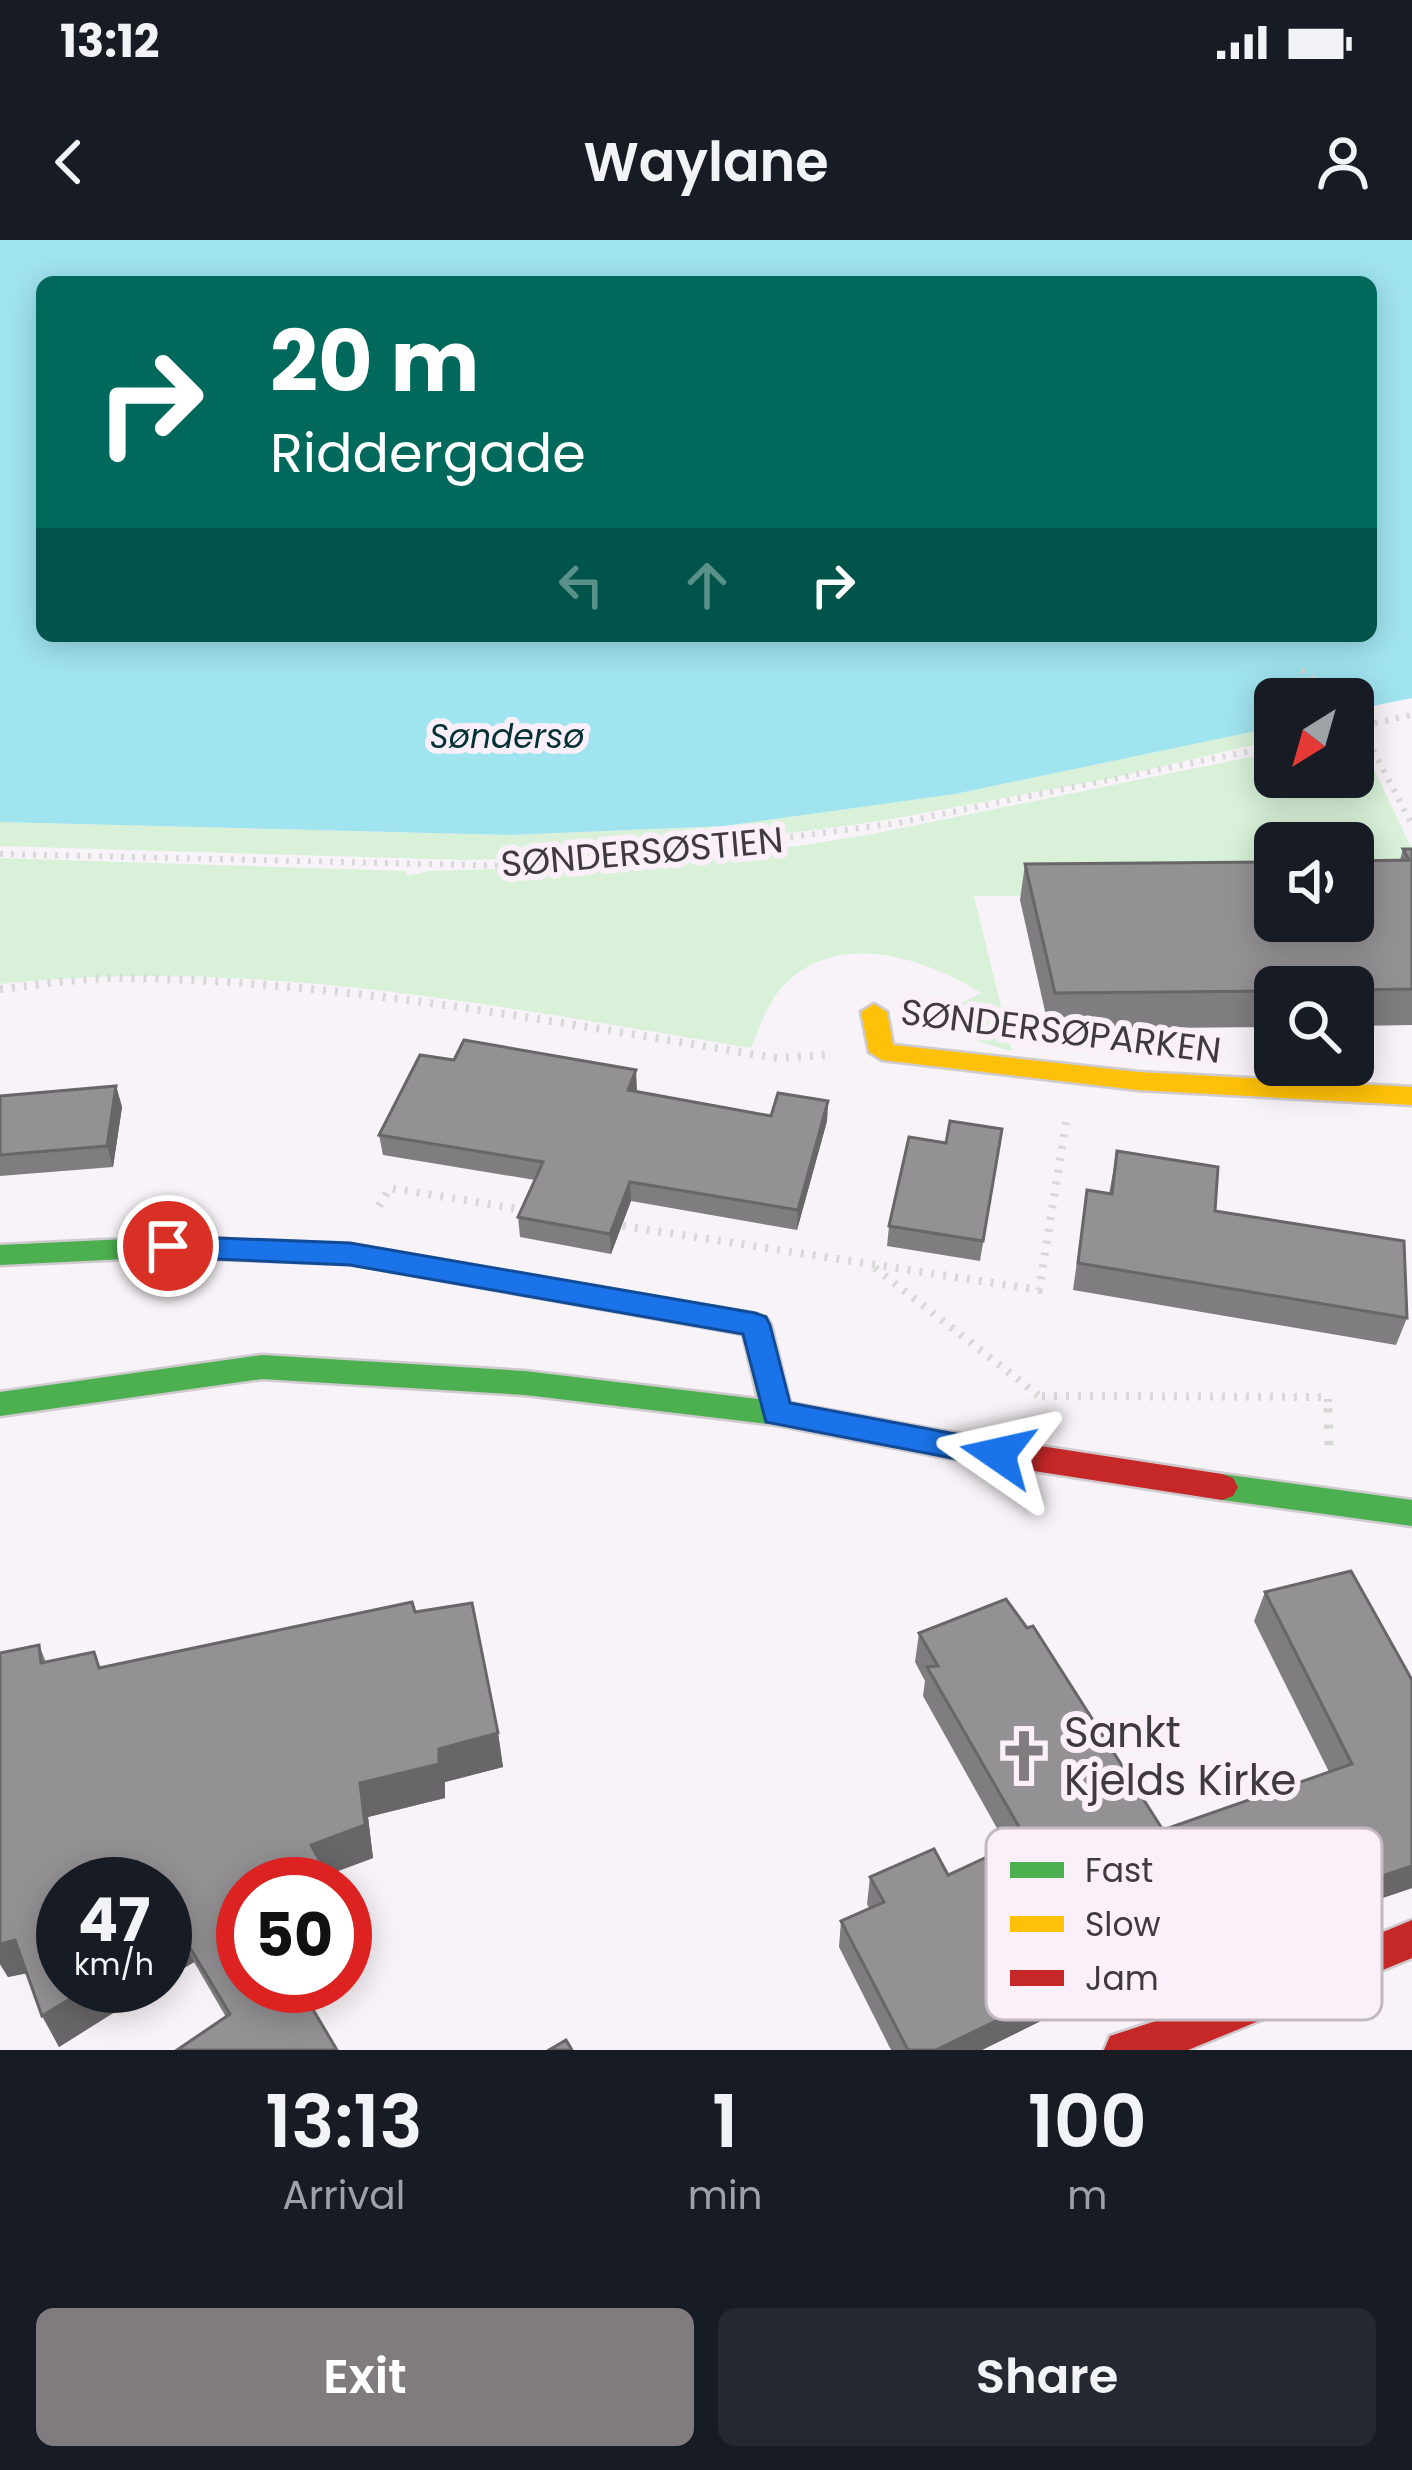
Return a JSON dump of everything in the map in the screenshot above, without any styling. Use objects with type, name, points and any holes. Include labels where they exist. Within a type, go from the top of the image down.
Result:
[{"type":"street","name":"SØNDERSØPARKEN","points":[[874,1012],[882,1052],[1074,1074],[1412,1096]]},
{"type":"street","points":[[0,1255],[168,1246],[350,1254],[755,1325],[777,1413]]},
{"type":"street","points":[[0,1404],[262,1367],[525,1383],[777,1413],[1042,1462],[1412,1513]]},
{"type":"street","points":[[1382,1952],[1412,1939]]},
{"type":"street","points":[[1124,2050],[1218,2020]]},
{"type":"path","points":[[1302,670],[1313,678]]},
{"type":"path","points":[[1374,723],[1412,715]]},
{"type":"path","name":"SØNDERSØSTIEN","points":[[0,854],[517,866],[595,862],[871,829],[1100,786],[1254,751]]},
{"type":"path","points":[[1374,757],[1412,825]]},
{"type":"path","points":[[0,989],[113,977],[261,984],[406,998],[777,1058],[882,1052]]},
{"type":"path","points":[[597,1222],[1040,1291],[1074,1074]]},
{"type":"path","points":[[350,1254],[390,1188],[551,1214]]},
{"type":"path","points":[[873,1267],[1042,1396],[1328,1397],[1330,1502]]},
{"type":"path","points":[[1042,1396],[1042,1462]]},
{"type":"green space","points":[[1254,731],[1254,745],[1112,778],[881,821],[623,855],[465,860],[0,846],[0,822],[510,835],[724,826],[955,794]]},
{"type":"green space","points":[[1254,756],[1254,798],[1374,798],[1374,770],[1412,849],[1412,884],[1374,884],[1374,822],[1254,822],[1254,890],[1243,894],[974,896],[1012,1051],[979,1042],[948,1010],[981,993],[935,970],[884,955],[833,957],[809,966],[775,996],[751,1048],[471,1002],[283,981],[189,976],[0,984],[0,858],[405,871],[408,876],[428,871],[688,863],[867,835]]},
{"type":"water","name":"Søndersø","points":[[0,240],[1412,240],[1412,698],[1374,706],[1374,678],[1254,678],[1254,731],[955,794],[724,826],[510,835],[0,822]]},
{"type":"building","points":[[1403,849],[1412,849],[1412,989],[1374,990],[1374,966],[1254,966],[1254,991],[1055,993],[1025,864],[1254,862],[1254,942],[1374,942],[1374,861],[1409,860]]},
{"type":"building","points":[[464,1040],[636,1070],[628,1090],[771,1116],[778,1093],[828,1101],[798,1210],[630,1182],[610,1234],[518,1217],[543,1162],[379,1135],[420,1055],[454,1060]]},
{"type":"building","points":[[116,1086],[107,1146],[0,1155],[0,1096]]},
{"type":"building","points":[[950,1121],[1002,1129],[983,1241],[889,1226],[909,1137],[946,1143]]},
{"type":"building","points":[[1117,1151],[1218,1167],[1215,1211],[1404,1241],[1407,1318],[1078,1263],[1087,1190],[1112,1194]]},
{"type":"building","points":[[1351,1571],[1412,1680],[1412,1866],[1382,1876],[1382,1828],[1169,1828],[1352,1764],[1265,1592]]},
{"type":"building","points":[[1006,1599],[1027,1628],[1033,1626],[1162,1828],[1020,1828],[927,1667],[938,1666],[919,1633]]},
{"type":"building","points":[[412,1602],[415,1612],[472,1603],[498,1733],[439,1749],[439,1764],[360,1783],[365,1825],[311,1845],[318,1857],[216,1857],[216,1991],[192,1951],[192,1857],[36,1857],[36,1999],[15,1940],[0,1944],[0,1653],[39,1645],[41,1663],[94,1652],[99,1668]]},
{"type":"building","points":[[934,1849],[948,1875],[986,1857],[986,2020],[998,2020],[936,2050],[908,2050],[841,1921],[884,1902],[870,1877]]},
{"type":"building","points":[[315,2013],[337,2050],[177,2050],[230,2014]]},
{"type":"building","points":[[566,2040],[572,2050],[549,2050]]},
{"type":"traffic: fast","points":[[0,1255],[168,1247],[350,1254],[756,1325],[777,1413]]},
{"type":"traffic: fast","points":[[0,1404],[262,1367],[525,1383],[777,1413],[937,1443]]},
{"type":"traffic: fast","points":[[1222,1487],[1412,1513]]},
{"type":"traffic: slow","points":[[874,1012],[882,1052],[1138,1081],[1412,1096]]},
{"type":"traffic: jam","points":[[937,1443],[1222,1487]]},
{"type":"traffic: jam","points":[[1382,1952],[1412,1939]]},
{"type":"traffic: jam","points":[[1124,2050],[1218,2020]]},
{"type":"place","name":"Sankt Kjelds Kirke","points":[[1024,1756]]},
{"type":"route","points":[[168,1246],[350,1254],[755,1325],[777,1413],[998,1454]]}]
